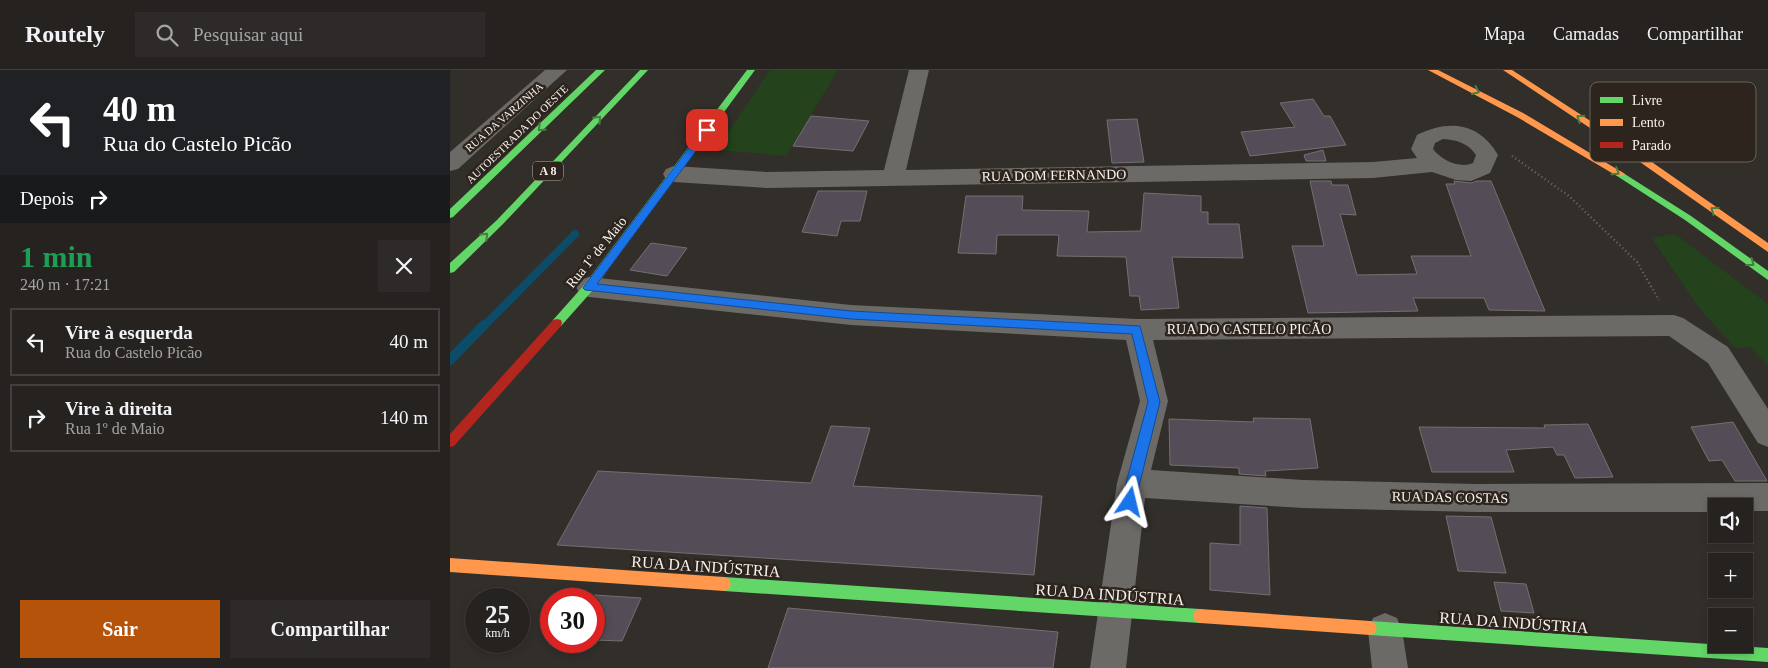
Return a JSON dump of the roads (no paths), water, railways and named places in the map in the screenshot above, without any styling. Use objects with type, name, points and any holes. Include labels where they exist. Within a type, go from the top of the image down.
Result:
[{"type":"main road","name":"AUTOESTRADA DO OESTE","points":[[450,215],[601,70]]},
{"type":"main road","name":"A 8","points":[[450,270],[500,222],[644,70]]},
{"type":"main road","name":"Rua 1º de Maio","points":[[450,442],[589,288],[751,70]]},
{"type":"main road","points":[[1432,70],[1491,98],[1590,155]]},
{"type":"main road","points":[[1507,70],[1590,125]]},
{"type":"main road","points":[[1601,162],[1722,241],[1768,276]]},
{"type":"main road","points":[[1645,162],[1768,248]]},
{"type":"main road","name":"RUA DA INDÚSTRIA","points":[[450,565],[1768,655]]},
{"type":"street","name":"RUA DA VARZINHA","points":[[450,164],[557,70]]},
{"type":"street","points":[[893,178],[919,70]]},
{"type":"street","points":[[1440,132],[1455,133],[1471,138],[1479,143],[1487,155],[1484,166],[1470,172],[1452,172],[1434,164],[1427,158],[1422,144],[1432,134],[1440,132]]},
{"type":"street","name":"RUA DOM FERNANDO","points":[[674,174],[767,180],[1363,171],[1434,164]]},
{"type":"street","name":"RUA DO CASTELO PICÃO","points":[[589,288],[851,315],[1136,330],[1674,325],[1718,355],[1768,434]]},
{"type":"street","points":[[1108,668],[1132,483],[1154,402],[1136,330]]},
{"type":"street","name":"RUA DAS COSTAS","points":[[1132,483],[1303,494],[1477,498],[1768,497]]},
{"type":"street","points":[[1385,630],[1390,668]]},
{"type":"waterway","points":[[483,327],[575,234]]},
{"type":"waterway","points":[[450,360],[484,325]]}]
